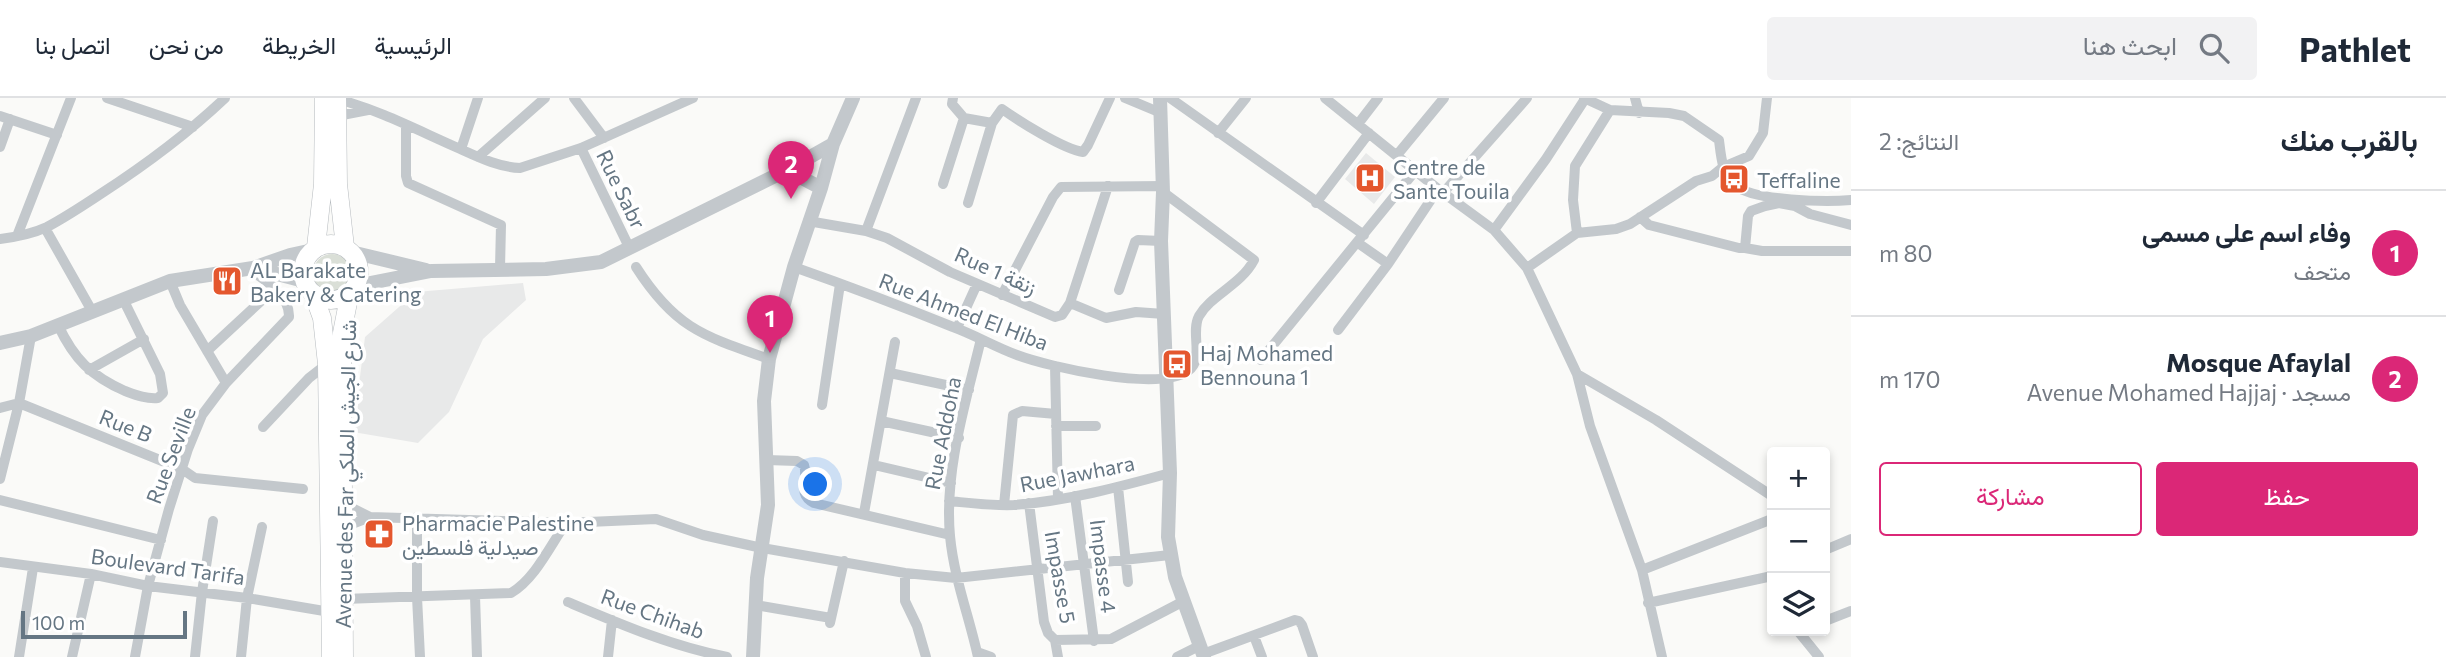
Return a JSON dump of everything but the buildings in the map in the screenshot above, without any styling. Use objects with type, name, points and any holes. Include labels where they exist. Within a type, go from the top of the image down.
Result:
[{"type":"main road","points":[[334,103],[338,184],[348,250],[359,268],[353,289],[336,299],[328,300],[309,287],[304,264],[314,249],[334,103]]},
{"type":"main road","points":[[314,249],[336,244],[348,250]]},
{"type":"main road","name":"Avenue des Far شارع الجيش الملكي","points":[[309,287],[322,318],[327,364],[331,657]]},
{"type":"main road","name":"Avenue des Far شارع الجيش الملكي","points":[[344,657],[342,333],[353,289]]},
{"type":"street","points":[[17,236],[71,98]]},
{"type":"street","points":[[108,98],[193,127]]},
{"type":"street","points":[[0,239],[45,228],[121,180],[193,127],[225,98]]},
{"type":"street","points":[[461,149],[478,98]]},
{"type":"street","points":[[478,157],[545,98]]},
{"type":"street","points":[[574,98],[604,138]]},
{"type":"street","points":[[334,103],[368,110],[478,157],[520,168],[581,148],[693,98]]},
{"type":"street","points":[[753,657],[755,605],[768,505],[764,401],[769,359],[808,221],[821,188],[833,144],[853,98]]},
{"type":"street","points":[[866,231],[916,98]]},
{"type":"street","points":[[953,98],[952,104],[964,118],[992,123]]},
{"type":"street","points":[[968,203],[1000,104],[1080,152],[1088,145],[1110,98]]},
{"type":"street","points":[[1125,98],[1161,113]]},
{"type":"street","points":[[1160,98],[1163,189],[1161,241],[1170,473],[1168,537],[1170,555],[1203,652]]},
{"type":"street","points":[[1170,98],[1317,203],[1388,264]]},
{"type":"street","points":[[1218,133],[1246,98]]},
{"type":"street","points":[[1325,98],[1440,191],[1494,230],[1527,268],[1577,374],[1590,426],[1642,570],[1662,657]]},
{"type":"street","points":[[1358,124],[1378,98]]},
{"type":"street","points":[[1397,155],[1444,98]]},
{"type":"street","points":[[1338,330],[1440,191],[1527,98]]},
{"type":"street","points":[[1635,98],[1639,113]]},
{"type":"street","points":[[1527,268],[1577,233],[1616,229],[1640,217],[1679,190],[1749,156],[1763,133],[1767,98]]},
{"type":"street","points":[[1494,230],[1546,159],[1585,99],[1610,110],[1684,116],[1719,140],[1723,167],[1736,186],[1759,194],[1818,201],[1851,200]]},
{"type":"street","points":[[334,103],[368,110]]},
{"type":"street","points":[[1577,233],[1573,200],[1575,166],[1610,110]]},
{"type":"street","points":[[0,147],[5,117],[57,135]]},
{"type":"street","points":[[943,184],[964,118]]},
{"type":"street","points":[[406,125],[408,183],[501,225],[500,268]]},
{"type":"street","points":[[1317,203],[1369,133]]},
{"type":"street","points":[[353,289],[431,271],[500,268],[546,270],[610,259],[833,144]]},
{"type":"street","name":"Rue Sabr","points":[[581,148],[629,247]]},
{"type":"street","points":[[787,170],[821,188]]},
{"type":"street","points":[[1261,360],[1415,171]]},
{"type":"street","points":[[1108,186],[1070,303],[1106,318],[1136,312],[1164,314]]},
{"type":"street","points":[[1002,295],[1053,197],[1061,187],[1163,189],[1254,260],[1239,279],[1207,305],[1199,316],[1196,328],[1196,360],[1193,367],[1183,374],[1166,378]]},
{"type":"street","points":[[1745,248],[1748,216],[1751,211],[1765,206],[1779,203],[1795,206],[1810,214],[1851,225]]},
{"type":"street","points":[[1640,217],[1649,225],[1739,248],[1762,251],[1851,251]]},
{"type":"street","name":"Rue 1 زنقة","points":[[808,221],[866,231],[887,238],[977,284],[1057,317],[1064,314],[1070,303]]},
{"type":"street","points":[[45,228],[92,311]]},
{"type":"street","points":[[1119,290],[1135,242],[1161,241]]},
{"type":"street","points":[[0,343],[32,336],[170,281],[251,268],[314,249]]},
{"type":"street","points":[[348,250],[431,271]]},
{"type":"street","points":[[636,267],[659,300],[687,325],[719,341],[769,359]]},
{"type":"street","name":"Rue Ahmed El Hiba","points":[[794,267],[957,328],[1016,355],[1055,366],[1127,378],[1166,378]]},
{"type":"street","points":[[251,268],[309,287]]},
{"type":"street","name":"Rue Seville","points":[[135,657],[148,586],[181,469],[202,415],[226,383],[289,317],[288,304],[251,268]]},
{"type":"street","points":[[170,281],[180,305],[226,383]]},
{"type":"street","points":[[822,405],[840,284]]},
{"type":"street","points":[[957,328],[977,284]]},
{"type":"street","points":[[207,351],[274,289]]},
{"type":"street","points":[[58,325],[74,352],[101,380],[138,396],[153,399],[161,397],[163,382],[123,299]]},
{"type":"street","points":[[1,474],[32,336]]},
{"type":"street","points":[[89,370],[144,339]]},
{"type":"street","name":"Rue Addoha","points":[[977,654],[956,578],[949,501],[959,438],[981,339]]},
{"type":"street","points":[[864,513],[895,342]]},
{"type":"street","points":[[263,427],[309,377],[327,364]]},
{"type":"street","points":[[1055,366],[1058,499]]},
{"type":"street","points":[[890,373],[969,390]]},
{"type":"street","points":[[1577,374],[1656,420],[1767,493]]},
{"type":"street","points":[[0,408],[19,403]]},
{"type":"street","name":"Rue B","points":[[19,403],[181,469],[195,478],[303,489]]},
{"type":"street","points":[[1004,505],[1013,415],[1021,411],[1096,426]]},
{"type":"street","points":[[881,421],[959,438]]},
{"type":"street","points":[[767,460],[797,461],[804,466],[804,490],[809,500],[950,535]]},
{"type":"street","points":[[874,465],[951,483]]},
{"type":"street","name":"Rue Jawhara","points":[[949,501],[1004,505],[1058,499],[1170,473]]},
{"type":"street","points":[[1118,487],[1128,582]]},
{"type":"street","name":"Impasse 4","points":[[1075,496],[1094,640]]},
{"type":"street","points":[[0,500],[161,540]]},
{"type":"street","name":"Impasse 5","points":[[1029,502],[1044,622],[1048,633],[1055,640],[1058,657]]},
{"type":"street","points":[[342,503],[370,517]]},
{"type":"street","points":[[344,527],[370,517],[566,523],[656,519],[703,535],[762,548],[905,573],[956,578],[1170,555]]},
{"type":"street","points":[[416,517],[420,657]]},
{"type":"street","points":[[195,657],[213,521]]},
{"type":"street","points":[[1642,570],[1767,521]]},
{"type":"street","points":[[344,599],[475,596],[504,594],[517,590],[566,523]]},
{"type":"street","points":[[241,657],[247,597],[262,527]]},
{"type":"street","points":[[1830,548],[1851,539]]},
{"type":"street","points":[[755,605],[830,621],[844,561]]},
{"type":"street","name":"Boulevard Tarifa","points":[[0,562],[330,611]]},
{"type":"street","points":[[19,657],[33,568]]},
{"type":"street","points":[[905,573],[905,601],[917,626],[926,657]]},
{"type":"street","points":[[72,657],[91,574]]},
{"type":"street","points":[[1648,603],[1767,577]]},
{"type":"street","points":[[475,596],[477,657]]},
{"type":"street","points":[[1055,640],[1094,640],[1121,635],[1184,601]]},
{"type":"street","name":"Rue Chihab","points":[[568,602],[693,650],[727,657]]},
{"type":"street","points":[[1830,619],[1851,611]]},
{"type":"street","points":[[608,657],[612,620]]},
{"type":"street","points":[[1177,657],[1203,652],[1299,621],[1314,657]]},
{"type":"street","points":[[1254,636],[1262,657]]},
{"type":"street","points":[[1803,636],[1819,657]]},
{"type":"street","points":[[977,654],[991,657]]},
{"type":"shaded area","name":"Centre de Sante Touila","points":[[1366,153],[1395,177],[1374,204],[1345,179]]},
{"type":"shaded area","points":[[332,254],[345,260],[351,273],[345,286],[332,292],[319,286],[313,273],[319,260]]},
{"type":"shaded area","points":[[523,283],[526,300],[483,339],[449,412],[418,443],[353,432],[365,337],[416,292]]},
{"type":"place","name":"Centre de Sante Touila","points":[[1370,178]]},
{"type":"place","name":"Teffaline","points":[[1734,179]]},
{"type":"place","name":"Mosque Afaylal","points":[[791,199]]},
{"type":"place","name":"AL Barakate Bakery & Catering","points":[[227,281]]},
{"type":"place","name":"وفاء اسم على مسمى","points":[[770,353]]},
{"type":"place","name":"Haj Mohamed Bennouna 1","points":[[1177,364]]},
{"type":"place","name":"Pharmacie Palestine صيدلية فلسطين","points":[[379,534]]}]
